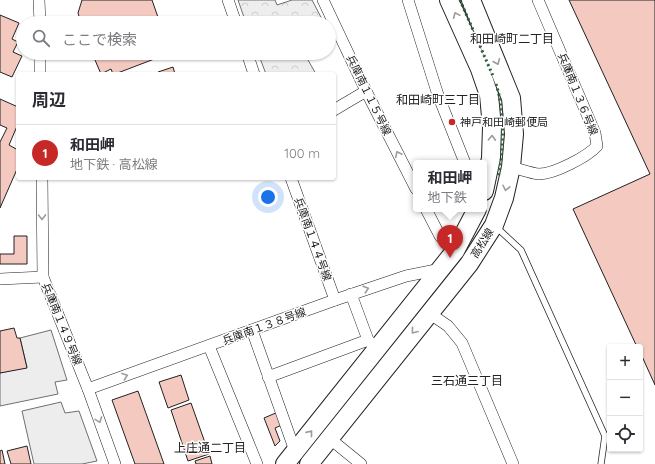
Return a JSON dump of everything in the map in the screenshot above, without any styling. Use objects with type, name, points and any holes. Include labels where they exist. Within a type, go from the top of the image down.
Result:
[{"type":"main road","points":[[449,0],[480,69],[489,95],[492,127],[491,158],[487,177]]},
{"type":"main road","name":"高松線","points":[[309,464],[429,313],[470,264],[494,224],[504,198],[511,167],[514,134],[511,98],[471,0]]},
{"type":"main road","name":"高松線","points":[[290,458],[373,345],[441,269],[455,251],[475,212]]},
{"type":"street","points":[[39,0],[40,16]]},
{"type":"street","points":[[228,0],[234,16]]},
{"type":"street","name":"兵庫南１１５号線","points":[[323,0],[331,16]]},
{"type":"street","points":[[408,0],[438,95],[464,160]]},
{"type":"street","name":"兵庫南１３６号線","points":[[511,167],[539,174],[549,172],[590,154],[598,146],[595,132],[538,0]]},
{"type":"street","name":"兵庫南１１５号線","points":[[336,28],[366,91],[413,183]]},
{"type":"street","points":[[40,60],[40,72]]},
{"type":"street","points":[[249,60],[253,72]]},
{"type":"street","points":[[336,109],[366,91]]},
{"type":"street","name":"兵庫南１４９号線","points":[[42,180],[43,277],[88,389],[115,464]]},
{"type":"street","name":"兵庫南１４４号線","points":[[293,180],[335,300]]},
{"type":"street","points":[[428,212],[440,236],[455,251]]},
{"type":"street","name":"兵庫南１３８号線","points":[[88,389],[351,294],[406,276],[441,269]]},
{"type":"street","points":[[0,279],[43,277]]},
{"type":"street","points":[[268,377],[373,345],[351,294]]},
{"type":"street","points":[[429,313],[448,326],[462,343],[513,464]]},
{"type":"street","points":[[252,330],[268,377],[290,458]]},
{"type":"street","points":[[209,346],[256,464]]},
{"type":"street","points":[[329,438],[361,464]]},
{"type":"lane","points":[[494,224],[521,250],[605,436],[601,464]]},
{"type":"green space","points":[[238,0],[275,0],[277,5],[292,0],[312,0],[320,16],[244,16]]},
{"type":"green space","points":[[261,60],[308,60],[315,72],[265,72]]},
{"type":"shaded area","points":[[51,330],[67,380],[55,382],[58,394],[0,406],[0,373],[27,367],[20,338]]},
{"type":"shaded area","points":[[61,402],[65,413],[79,411],[97,461],[82,464],[34,464],[22,411]]},
{"type":"building","points":[[82,0],[152,0],[158,16],[79,16],[78,13]]},
{"type":"building","points":[[569,0],[655,0],[655,385],[643,359],[643,344],[636,344],[573,209],[650,174]]},
{"type":"building","points":[[0,15],[16,22],[16,30],[12,39],[16,41],[16,46],[13,52],[16,53],[16,60],[20,60],[12,77],[0,72]]},
{"type":"building","points":[[95,60],[152,60],[120,72],[112,72],[111,69],[105,72],[100,72]]},
{"type":"building","points":[[173,67],[174,72],[158,72]]},
{"type":"building","points":[[0,99],[16,106],[16,129],[9,145],[16,149],[16,172],[0,208],[0,142],[7,128],[0,125]]},
{"type":"building","points":[[14,236],[27,236],[27,264],[0,264],[0,254],[14,254]]},
{"type":"building","points":[[14,328],[17,338],[20,338],[27,368],[0,373],[0,331]]},
{"type":"building","points":[[181,375],[189,400],[168,408],[159,382]]},
{"type":"building","points":[[138,391],[164,464],[135,464],[112,400]]},
{"type":"building","points":[[191,403],[209,454],[188,461],[171,410]]},
{"type":"building","points":[[278,412],[282,425],[275,428],[280,441],[275,446],[264,418]]},
{"type":"building","points":[[27,446],[31,464],[11,464],[7,451]]},
{"type":"building","points":[[2,450],[5,464],[0,464],[0,451]]},
{"type":"building","points":[[210,456],[212,464],[196,464],[195,461]]},
{"type":"hedge","points":[[460,0],[493,76]]},
{"type":"hedge","points":[[496,84],[501,106],[503,131],[498,178]]},
{"type":"place","name":"神戸和田崎郵便局","points":[[452,122]]},
{"type":"place","name":"和田岬","points":[[450,258]]},
{"type":"district","name":"和田崎町二丁目","points":[[512,38]]},
{"type":"district","name":"和田崎町三丁目","points":[[438,99]]},
{"type":"district","name":"三石通三丁目","points":[[467,380]]},
{"type":"district","name":"上庄通二丁目","points":[[210,447]]}]
